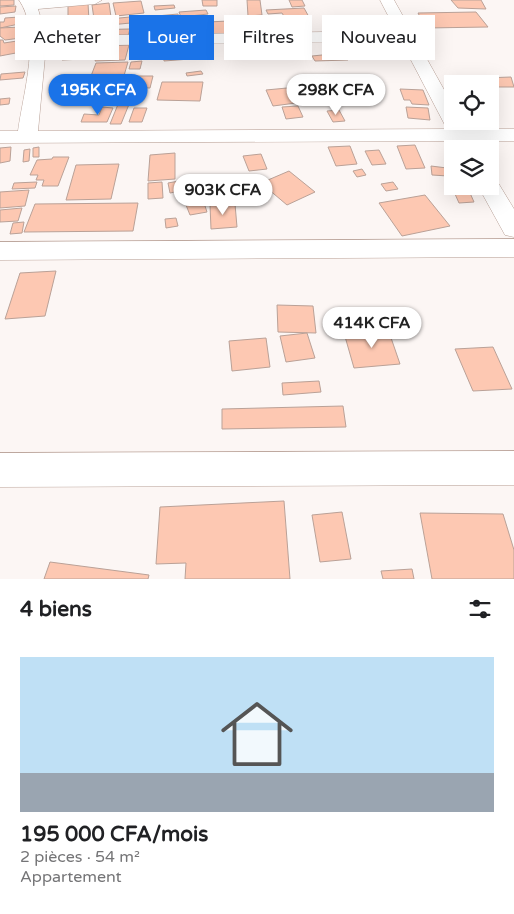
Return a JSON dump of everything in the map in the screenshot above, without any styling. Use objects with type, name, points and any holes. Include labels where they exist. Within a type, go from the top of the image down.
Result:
[{"type":"street","points":[[32,15],[28,2],[95,0]]},
{"type":"street","points":[[387,0],[396,15]]},
{"type":"street","points":[[119,40],[322,37]]},
{"type":"street","points":[[27,136],[37,60]]},
{"type":"street","points":[[420,60],[462,140]]},
{"type":"street","points":[[478,140],[514,135]]},
{"type":"street","points":[[0,136],[444,142]]},
{"type":"street","points":[[494,195],[514,229]]},
{"type":"street","points":[[0,251],[514,248]]},
{"type":"street","points":[[0,470],[514,468]]},
{"type":"building","points":[[0,0],[14,0],[14,5],[0,6]]},
{"type":"building","points":[[202,0],[217,0],[217,6],[203,6]]},
{"type":"building","points":[[247,0],[260,0],[262,15],[248,15]]},
{"type":"building","points":[[289,0],[302,0],[305,6],[292,7]]},
{"type":"building","points":[[451,0],[481,0],[486,9],[458,8]]},
{"type":"building","points":[[141,1],[144,13],[116,15],[113,3]]},
{"type":"building","points":[[88,3],[89,15],[68,15],[68,5]]},
{"type":"building","points":[[109,3],[111,15],[93,15],[92,5]]},
{"type":"building","points":[[174,5],[175,8],[155,10],[154,6]]},
{"type":"building","points":[[16,6],[15,12],[0,14],[0,7]]},
{"type":"building","points":[[304,8],[308,15],[268,14],[266,10]]},
{"type":"building","points":[[206,10],[208,14],[180,15],[179,12]]},
{"type":"building","points":[[476,12],[488,27],[435,28],[435,15],[419,15],[418,13]]},
{"type":"building","points":[[15,17],[15,25],[0,28],[0,22],[4,22],[5,18]]},
{"type":"building","points":[[129,17],[129,23],[119,24],[119,18]]},
{"type":"building","points":[[224,21],[224,34],[214,34],[214,22]]},
{"type":"building","points":[[15,27],[15,39],[5,40],[0,36],[0,28]]},
{"type":"building","points":[[119,29],[129,29],[128,36],[119,36]]},
{"type":"building","points":[[0,40],[3,40],[4,43],[15,41],[15,53],[0,56]]},
{"type":"building","points":[[119,45],[129,45],[125,60],[95,61],[119,60]]},
{"type":"building","points":[[322,55],[322,60],[348,60],[315,61],[312,56]]},
{"type":"building","points":[[142,61],[140,69],[129,69],[131,62]]},
{"type":"building","points":[[128,62],[123,79],[104,79],[105,75],[91,76],[96,63]]},
{"type":"building","points":[[201,71],[203,74],[187,76],[186,73]]},
{"type":"building","points":[[25,72],[23,78],[0,80],[1,74]]},
{"type":"building","points":[[127,76],[153,76],[150,88],[122,87]]},
{"type":"building","points":[[499,77],[511,77],[514,87],[499,87]]},
{"type":"building","points":[[81,81],[89,81],[87,93],[78,93]]},
{"type":"building","points":[[332,81],[337,92],[307,94],[303,83]]},
{"type":"building","points":[[338,81],[353,81],[357,94],[342,94]]},
{"type":"building","points":[[76,82],[75,91],[61,93],[62,84]]},
{"type":"building","points":[[162,82],[203,82],[200,101],[157,100]]},
{"type":"building","points":[[287,88],[296,103],[273,106],[266,90]]},
{"type":"building","points":[[400,89],[423,90],[429,105],[412,104],[410,100],[404,100]]},
{"type":"building","points":[[76,92],[76,99],[60,101],[60,93]]},
{"type":"building","points":[[121,97],[132,97],[121,124],[110,124]]},
{"type":"building","points":[[10,98],[9,104],[0,105],[0,99]]},
{"type":"building","points":[[298,106],[303,117],[286,119],[282,107]]},
{"type":"building","points":[[102,107],[113,108],[107,122],[81,122],[84,114],[99,115]]},
{"type":"building","points":[[406,107],[428,108],[430,120],[408,118]]},
{"type":"building","points":[[134,108],[147,108],[142,122],[129,122]]},
{"type":"building","points":[[339,110],[345,121],[333,122],[327,111]]},
{"type":"building","points":[[415,145],[425,168],[406,169],[397,146]]},
{"type":"building","points":[[350,146],[357,164],[336,166],[328,147]]},
{"type":"building","points":[[11,147],[10,161],[0,163],[0,148]]},
{"type":"building","points":[[39,147],[39,157],[33,157],[33,148]]},
{"type":"building","points":[[30,149],[29,161],[23,162],[24,150]]},
{"type":"building","points":[[379,150],[386,164],[372,165],[365,151]]},
{"type":"building","points":[[175,153],[175,179],[148,181],[150,155]]},
{"type":"building","points":[[261,154],[267,169],[249,171],[243,156]]},
{"type":"building","points":[[53,157],[69,157],[58,186],[42,186],[44,180],[36,180],[38,175],[30,175],[37,160],[52,159]]},
{"type":"building","points":[[119,164],[111,199],[66,200],[76,165]]},
{"type":"building","points":[[431,166],[444,168],[444,176],[432,175]]},
{"type":"building","points":[[362,169],[366,175],[357,177],[353,171]]},
{"type":"building","points":[[289,171],[315,192],[287,205],[261,183]]},
{"type":"building","points":[[190,179],[192,189],[170,193],[168,183]]},
{"type":"building","points":[[37,182],[35,188],[12,189],[14,183]]},
{"type":"building","points":[[162,182],[163,198],[148,199],[148,183]]},
{"type":"building","points":[[393,182],[398,189],[386,191],[381,184]]},
{"type":"building","points":[[29,190],[25,206],[0,208],[0,192]]},
{"type":"building","points":[[425,195],[450,226],[402,236],[379,203]]},
{"type":"building","points":[[455,195],[471,195],[474,202],[459,203]]},
{"type":"building","points":[[202,197],[207,212],[190,215],[184,200]]},
{"type":"building","points":[[138,203],[133,231],[24,232],[35,204]]},
{"type":"building","points":[[235,204],[237,227],[211,229],[210,205]]},
{"type":"building","points":[[22,208],[18,221],[0,222],[0,210]]},
{"type":"building","points":[[176,218],[178,226],[166,228],[165,219]]},
{"type":"building","points":[[24,222],[22,233],[10,234],[13,223]]},
{"type":"building","points":[[56,271],[45,316],[5,319],[20,273]]},
{"type":"building","points":[[277,305],[313,306],[316,333],[278,332]]},
{"type":"building","points":[[388,329],[400,364],[354,368],[344,333]]},
{"type":"building","points":[[307,333],[315,358],[286,362],[280,336]]},
{"type":"building","points":[[266,338],[270,367],[232,371],[229,341]]},
{"type":"building","points":[[493,347],[512,389],[473,391],[455,349]]},
{"type":"building","points":[[319,381],[321,392],[283,395],[282,383]]},
{"type":"building","points":[[343,406],[346,427],[222,429],[222,409]]},
{"type":"building","points":[[284,501],[290,579],[185,579],[186,563],[156,564],[160,507]]},
{"type":"building","points":[[342,512],[351,559],[320,562],[312,515]]},
{"type":"building","points":[[420,513],[503,514],[514,550],[514,579],[432,579]]},
{"type":"building","points":[[50,562],[149,575],[148,579],[44,579]]},
{"type":"building","points":[[412,569],[414,579],[383,579],[381,571]]}]
